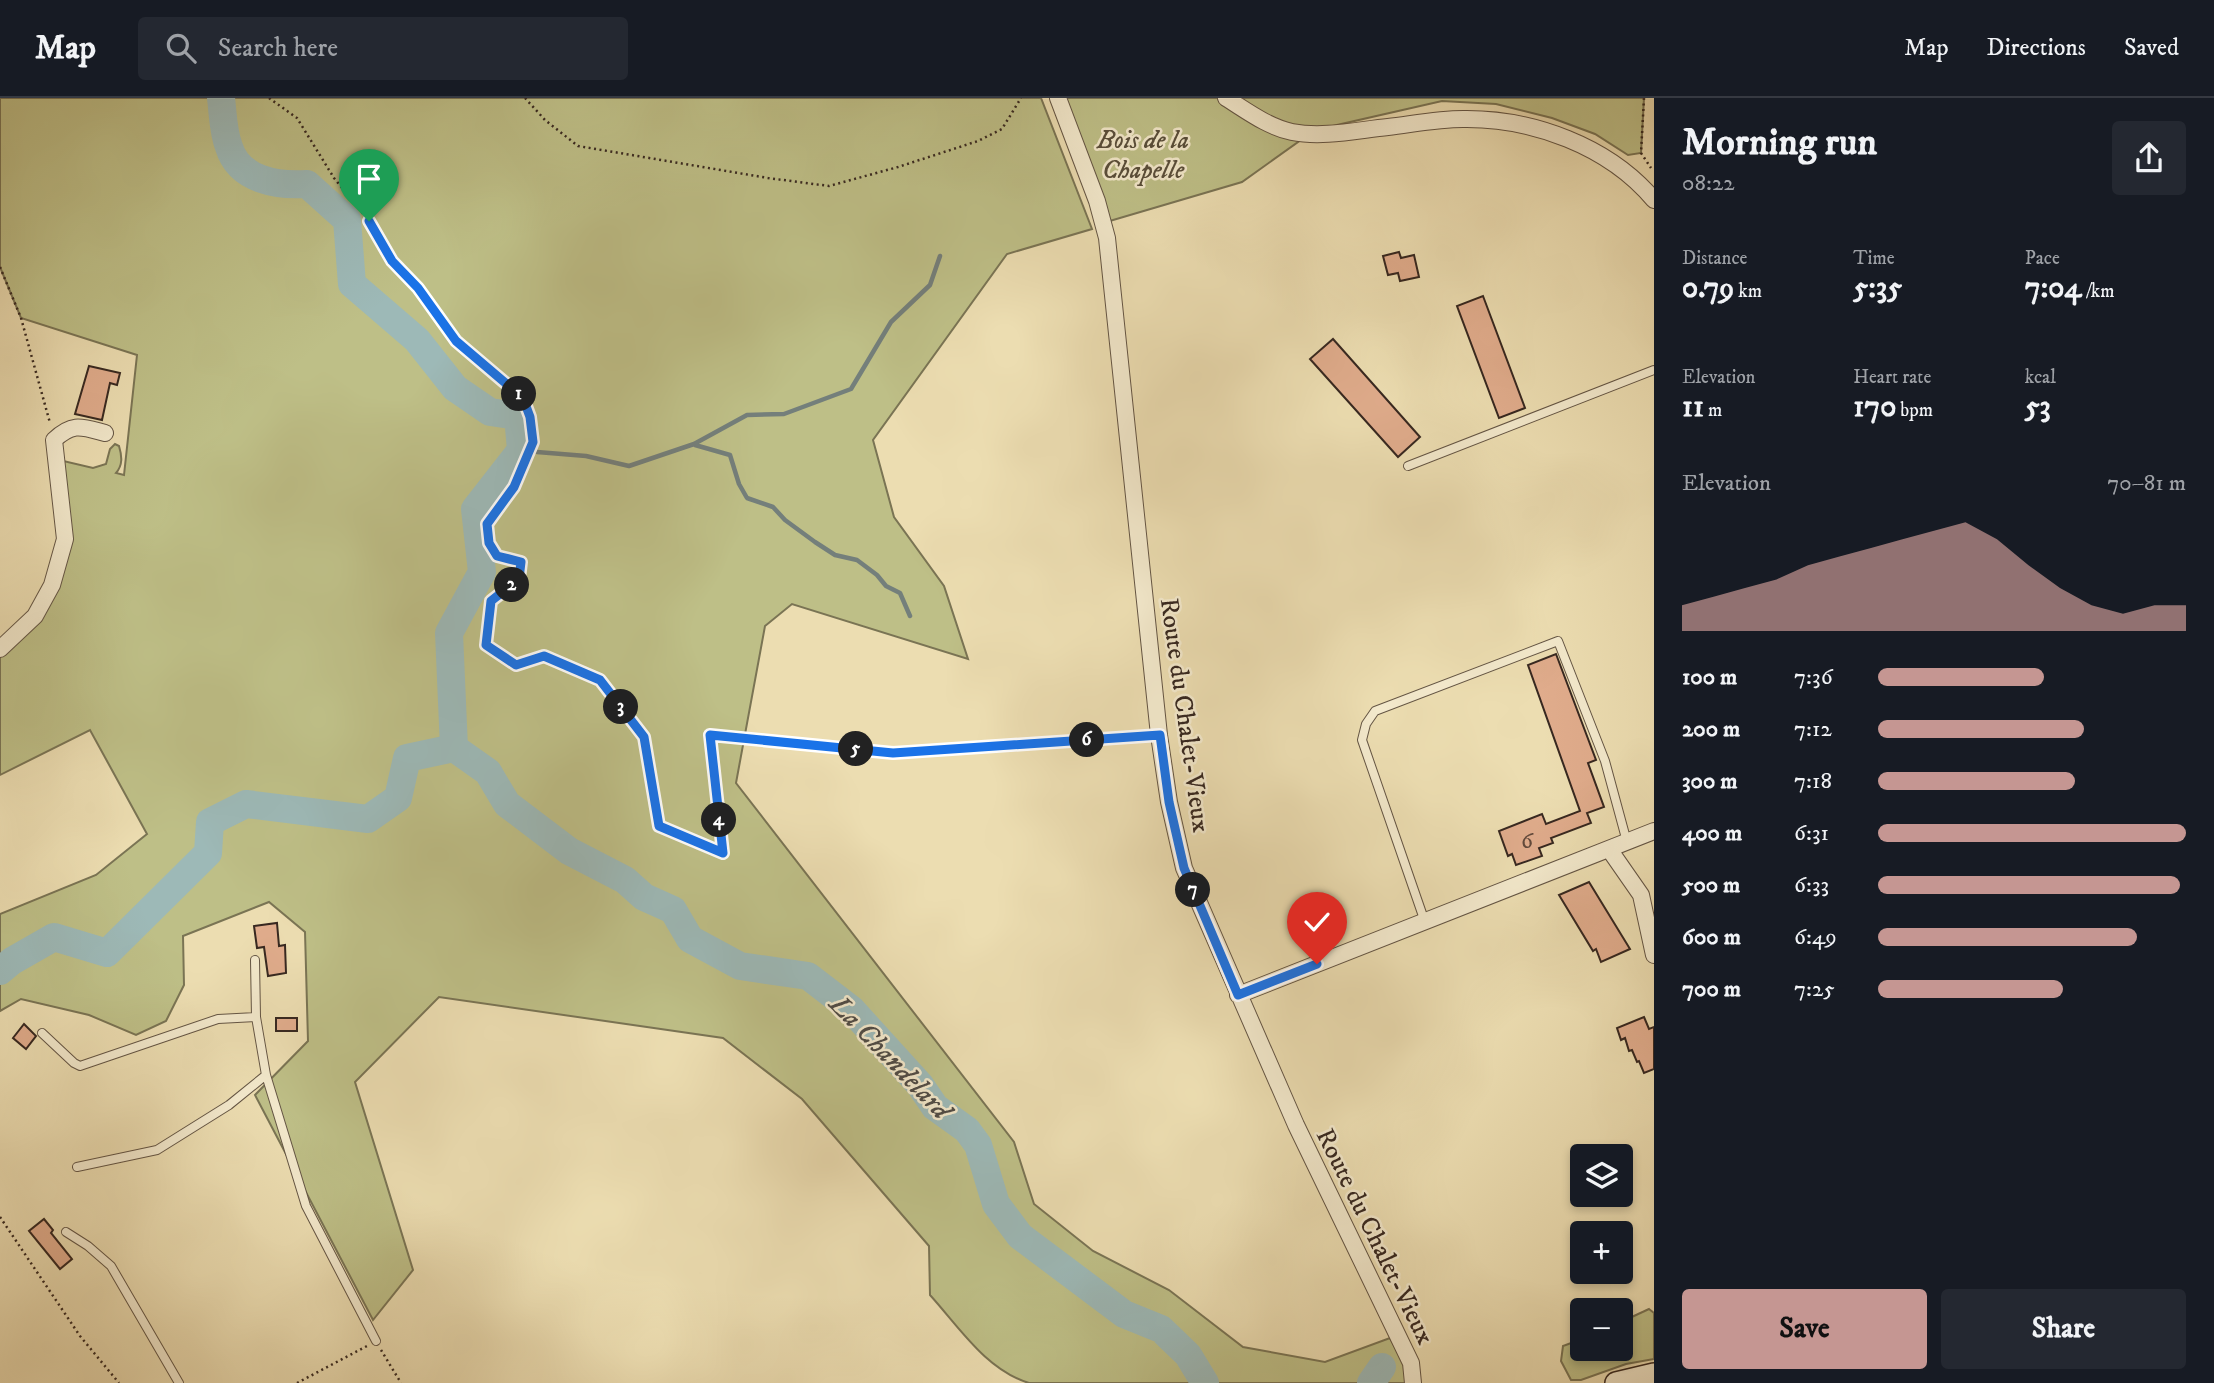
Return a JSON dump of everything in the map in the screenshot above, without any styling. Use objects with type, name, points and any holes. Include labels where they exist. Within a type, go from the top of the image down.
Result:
[{"type":"main road","points":[[1616,1383],[1654,1374]]},
{"type":"street","name":"Route du Chalet-Vieux","points":[[1058,98],[1097,201],[1107,238],[1160,735],[1169,802],[1184,868],[1296,1125],[1410,1363],[1413,1383]]},
{"type":"street","points":[[1226,98],[1266,123],[1293,132],[1321,134],[1462,119],[1514,122],[1577,143],[1607,159],[1634,178],[1654,200]]},
{"type":"street","points":[[0,649],[35,616],[52,585],[65,539],[54,440],[67,428],[79,427],[106,433]]},
{"type":"street","points":[[1238,995],[1654,831]]},
{"type":"street","points":[[1609,849],[1642,895],[1654,955]]},
{"type":"lane","points":[[1408,466],[1654,370]]},
{"type":"lane","points":[[1425,922],[1362,740],[1366,724],[1375,711],[1558,641],[1605,761],[1627,842]]},
{"type":"lane","points":[[255,960],[256,1017],[266,1074],[306,1206],[376,1341]]},
{"type":"lane","points":[[42,1033],[80,1066],[218,1019],[256,1017]]},
{"type":"lane","points":[[76,1167],[157,1150],[229,1105],[266,1074]]},
{"type":"lane","points":[[66,1232],[111,1266],[179,1383]]},
{"type":"path","points":[[269,98],[297,118],[334,178],[369,221],[392,261],[418,288],[456,341],[523,398],[530,417],[533,442],[514,487],[487,524],[489,543],[497,556],[521,562],[519,579],[491,601],[486,645],[516,665],[544,656],[600,680],[644,737],[659,826],[723,853],[710,735],[893,753],[1160,735]]},
{"type":"path","points":[[525,98],[544,120],[578,146],[829,186],[978,141],[1002,129],[1021,98]]},
{"type":"path","points":[[1644,98],[1641,153],[1651,168]]},
{"type":"path","points":[[0,267],[21,318],[54,440]]},
{"type":"path","points":[[0,1217],[80,1336],[119,1383]]},
{"type":"path","points":[[297,1383],[376,1341],[401,1383]]},
{"type":"green space","points":[[0,98],[1041,98],[1092,229],[1007,254],[873,440],[894,517],[944,586],[968,659],[792,604],[765,626],[736,783],[1014,1142],[1034,1204],[1093,1251],[1169,1290],[1243,1347],[1325,1362],[1390,1338],[1404,1363],[1407,1383],[1029,1383],[1014,1377],[986,1358],[930,1295],[929,1246],[802,1099],[723,1038],[439,997],[355,1082],[413,1270],[373,1320],[255,1095],[308,1041],[305,932],[269,902],[183,936],[184,985],[166,1021],[136,1035],[89,1015],[21,999],[0,1011],[0,914],[96,875],[147,834],[90,730],[0,775],[0,649],[35,616],[65,539],[55,459],[93,468],[106,464],[110,449],[115,444],[119,446],[121,457],[116,473],[124,475],[137,355],[21,318],[0,267]]},
{"type":"green space","name":"Bois de la Chapelle","points":[[1065,98],[1644,98],[1641,153],[1628,155],[1595,134],[1552,118],[1496,104],[1442,101],[1315,130],[1242,182],[1103,223]]},
{"type":"green space","points":[[1649,1309],[1654,1313],[1654,1359],[1626,1364],[1581,1380],[1571,1380],[1561,1361],[1563,1346],[1570,1343],[1570,1361],[1633,1361],[1633,1316]]},
{"type":"building","points":[[1399,252],[1401,258],[1414,255],[1419,277],[1400,281],[1398,273],[1388,275],[1383,256]]},
{"type":"building","points":[[1483,296],[1525,408],[1499,418],[1457,306]]},
{"type":"building","points":[[1333,339],[1420,437],[1398,457],[1310,359]]},
{"type":"building","points":[[89,366],[120,373],[117,385],[110,383],[102,420],[75,414]]},
{"type":"building","points":[[1556,654],[1596,760],[1588,763],[1604,807],[1587,813],[1591,823],[1551,838],[1553,843],[1539,848],[1542,856],[1516,865],[1512,854],[1508,856],[1499,831],[1542,814],[1546,824],[1580,811],[1528,665]]},
{"type":"building","points":[[1589,882],[1630,949],[1601,962],[1596,949],[1593,951],[1559,895]]},
{"type":"building","points":[[277,923],[279,946],[285,945],[286,973],[268,976],[264,947],[257,948],[254,926]]},
{"type":"building","points":[[1644,1017],[1649,1029],[1654,1027],[1654,1069],[1644,1073],[1632,1050],[1629,1051],[1625,1038],[1621,1040],[1617,1028]]},
{"type":"building","points":[[276,1018],[297,1018],[297,1031],[276,1031]]},
{"type":"building","points":[[24,1024],[36,1036],[26,1049],[13,1038]]},
{"type":"building","points":[[44,1219],[53,1230],[51,1233],[72,1259],[60,1269],[29,1231]]},
{"type":"waterway","name":"La Chandelard","points":[[0,971],[54,937],[107,953],[208,853],[210,822],[246,804],[368,819],[398,798],[407,758],[454,748],[449,633],[482,572],[475,509],[521,450],[518,416],[490,412],[455,388],[417,340],[352,284],[347,220],[307,184],[284,184],[260,179],[241,167],[227,141],[221,98]]},
{"type":"waterway","points":[[537,452],[586,456],[629,466],[694,444],[747,415],[784,414],[851,389],[891,322],[930,285],[940,256]]},
{"type":"waterway","points":[[695,445],[730,455],[739,484],[747,498],[773,507],[785,520],[835,555],[857,560],[877,575],[886,586],[900,593],[910,616]]},
{"type":"waterway","name":"La Chandelard","points":[[454,748],[488,772],[507,804],[569,851],[625,880],[644,897],[673,910],[690,939],[740,966],[808,976],[851,1009],[920,1085],[935,1107],[967,1130],[978,1145],[996,1204],[1020,1236],[1124,1314],[1161,1329],[1188,1355],[1205,1383]]},
{"type":"waterway","name":"La Chandelard","points":[[1371,1383],[1382,1367]]},
{"type":"route","points":[[369,221],[392,261],[418,288],[456,341],[523,398],[530,417],[533,442],[514,487],[487,524],[489,543],[497,556],[521,562],[519,579],[491,601],[486,645],[516,665],[544,656],[600,680],[644,737],[659,826],[723,853],[710,735],[893,753],[1160,735],[1169,802],[1184,868],[1238,995],[1317,964]]}]
